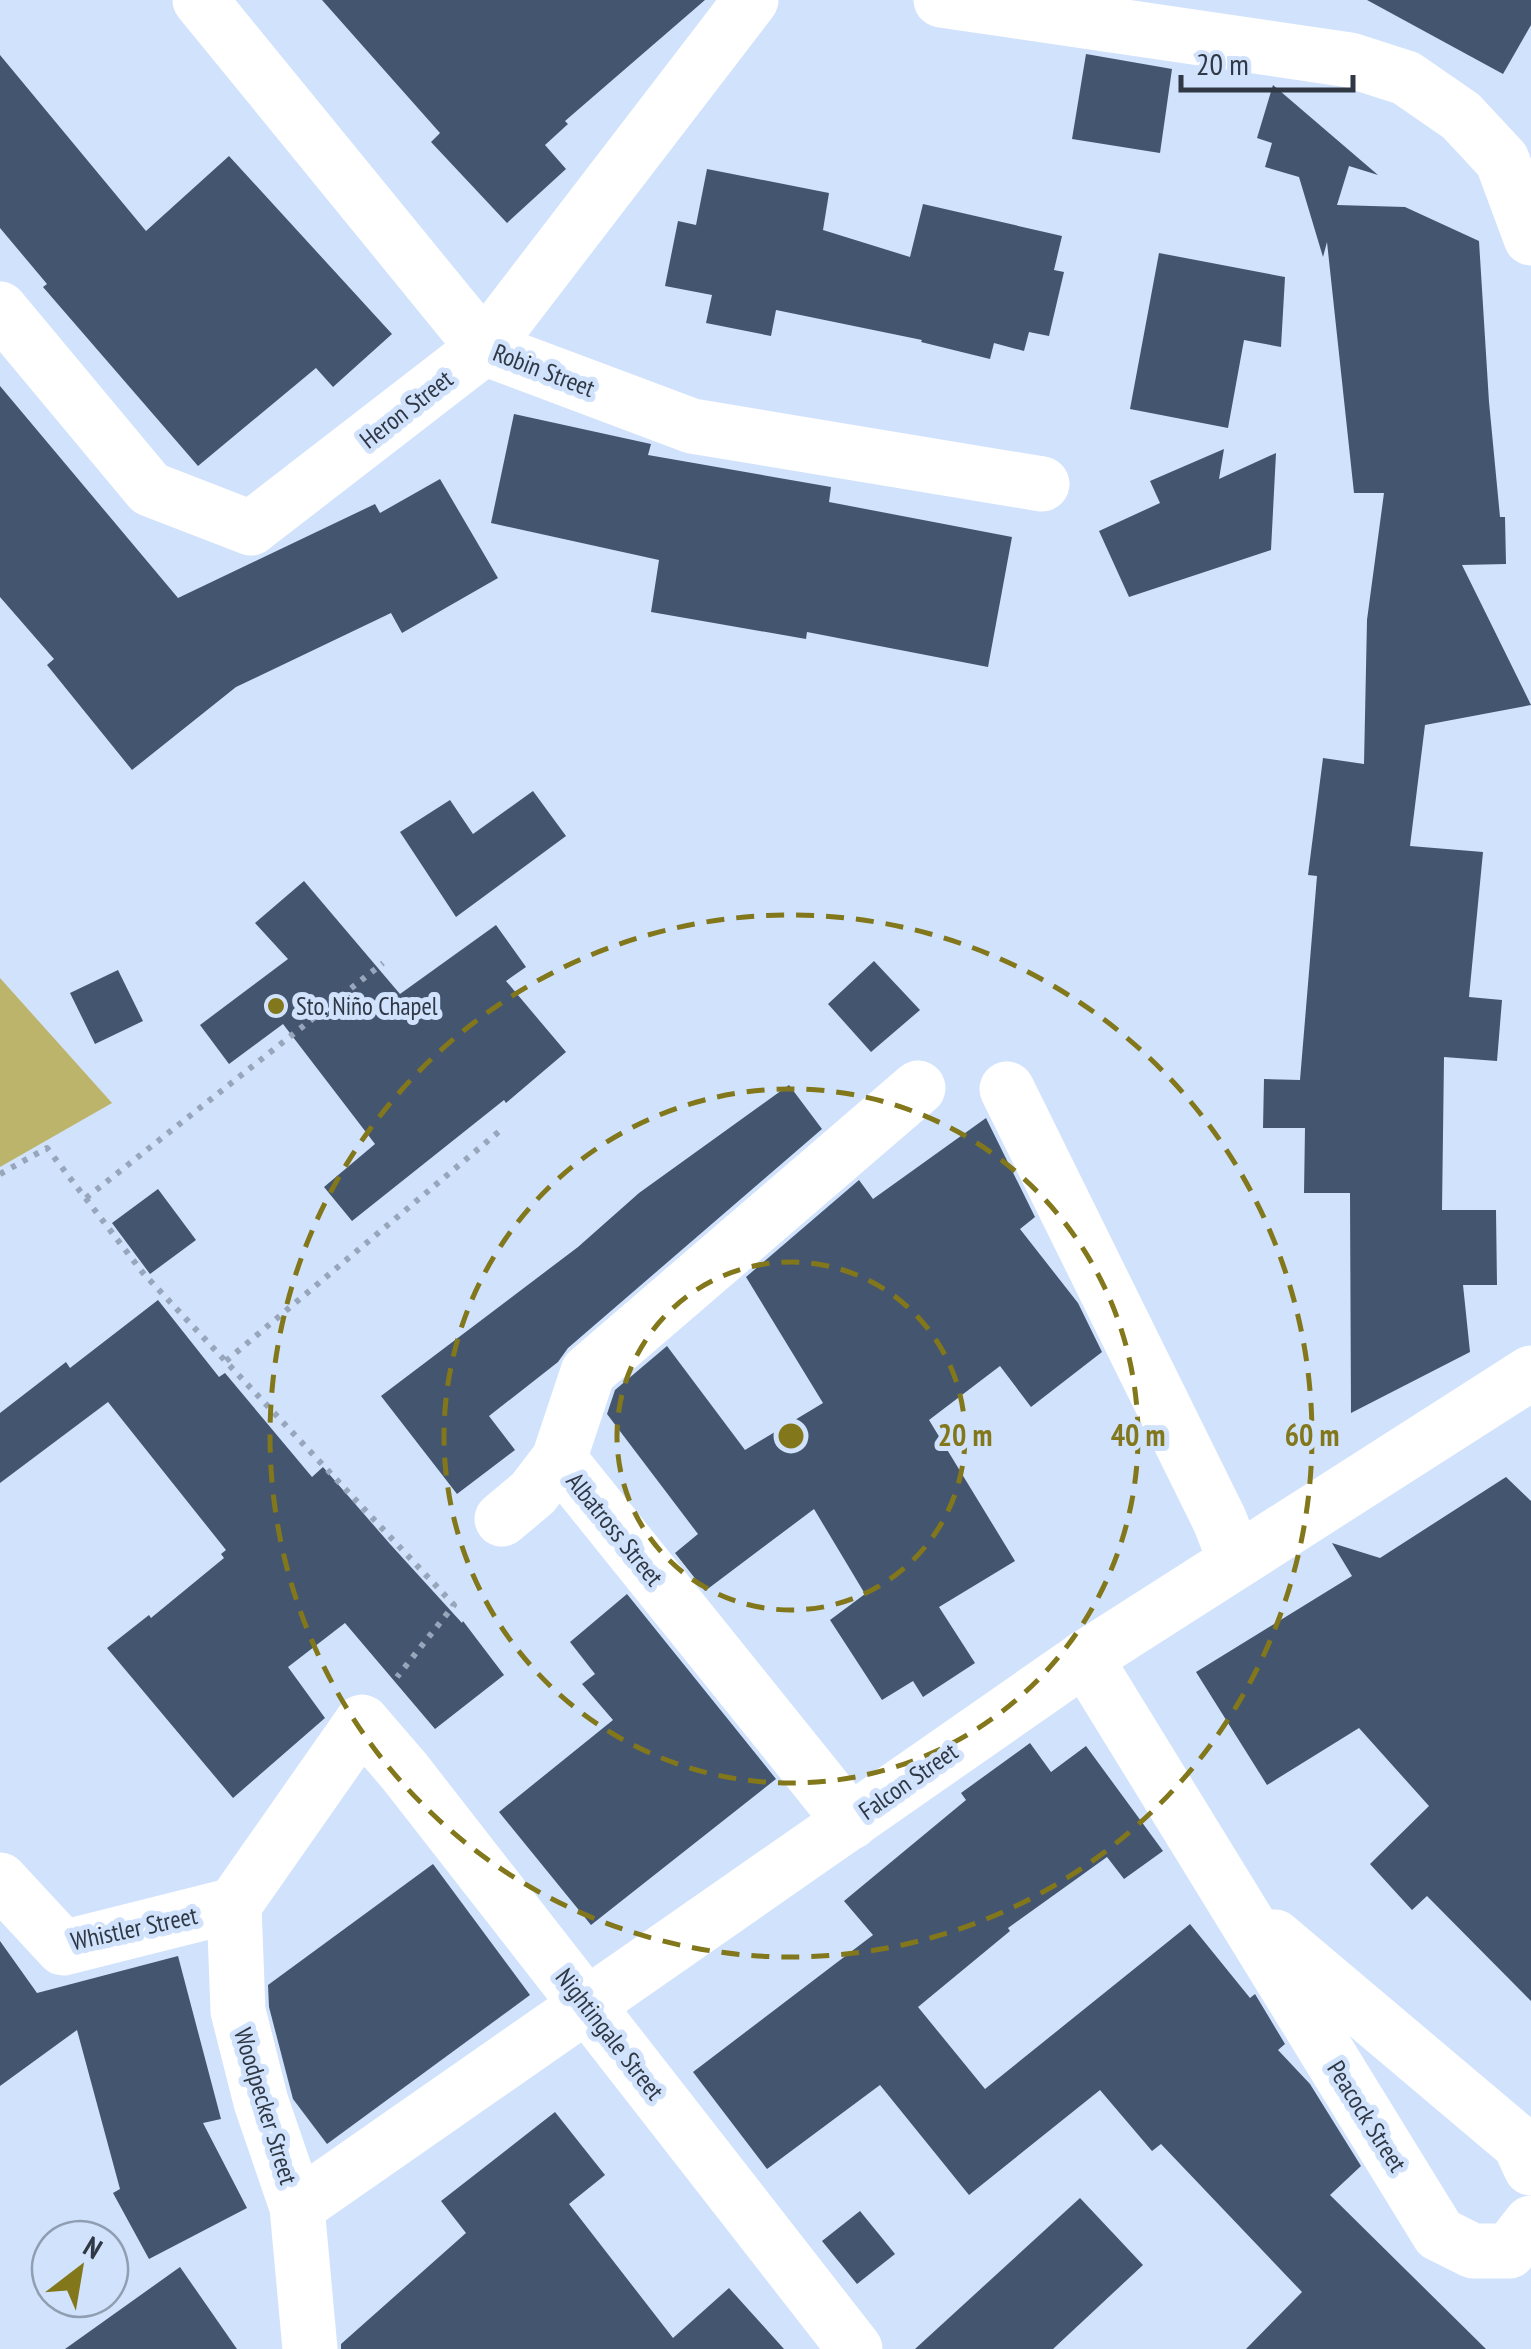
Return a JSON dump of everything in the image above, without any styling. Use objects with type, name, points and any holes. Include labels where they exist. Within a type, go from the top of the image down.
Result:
[{"type":"street","name":"Robin Street","points":[[200,0],[484,348],[692,426],[1042,484]]},
{"type":"street","name":"Heron Street","points":[[0,309],[150,489],[251,528],[484,348],[751,0]]},
{"type":"street","points":[[940,0],[1350,60],[1406,78],[1461,116],[1502,160],[1531,238]]},
{"type":"street","name":"Albatross Street","points":[[851,1822],[559,1459],[588,1372],[918,1088]]},
{"type":"street","points":[[1007,1089],[1236,1560]]},
{"type":"street","name":"Falcon Street","points":[[297,2207],[1085,1658],[1158,1586],[1236,1560],[1297,1496],[1531,1373]]},
{"type":"street","points":[[502,1520],[533,1493],[559,1459]]},
{"type":"street","name":"Peacock Street","points":[[1085,1658],[1440,2234],[1473,2252],[1509,2251],[1531,2223]]},
{"type":"street","points":[[234,1905],[362,1722]]},
{"type":"street","name":"Nightingale Street","points":[[362,1722],[855,2349]]},
{"type":"street","name":"Whistler Street","points":[[0,1880],[63,1948],[234,1905]]},
{"type":"street","name":"Woodpecker Street","points":[[234,1905],[238,2011],[261,2102],[297,2207],[310,2349]]},
{"type":"street","name":"Peacock Street","points":[[1238,1905],[1520,2144],[1531,2168]]},
{"type":"path","points":[[86,1198],[383,963]]},
{"type":"path","points":[[226,1361],[502,1129]]},
{"type":"path","points":[[0,1174],[47,1148],[143,1273],[454,1605],[362,1722]]},
{"type":"shaded area","points":[[0,978],[112,1103],[0,1167]]},
{"type":"building","points":[[322,0],[705,0],[565,121],[568,124],[545,145],[566,169],[507,223],[431,142],[440,133]]},
{"type":"building","points":[[1367,0],[1531,0],[1531,25],[1503,74]]},
{"type":"building","points":[[1086,54],[1172,69],[1160,153],[1072,139]]},
{"type":"building","points":[[0,55],[146,231],[229,156],[392,334],[333,387],[316,368],[198,466],[43,287],[47,284],[0,228]]},
{"type":"building","points":[[1273,85],[1378,175],[1349,166],[1337,205],[1405,207],[1479,241],[1489,402],[1500,517],[1505,517],[1506,564],[1462,565],[1531,705],[1425,725],[1410,846],[1483,852],[1469,997],[1502,1000],[1497,1061],[1444,1057],[1442,1210],[1496,1210],[1497,1285],[1463,1285],[1470,1352],[1351,1413],[1350,1193],[1304,1193],[1305,1128],[1263,1128],[1264,1079],[1300,1080],[1317,876],[1308,875],[1323,758],[1364,764],[1367,620],[1384,493],[1354,493],[1327,242],[1323,257],[1299,177],[1265,167],[1272,143],[1257,138]]},
{"type":"building","points":[[707,169],[829,193],[823,230],[910,257],[923,204],[1062,236],[1054,270],[1064,272],[1049,336],[1029,332],[1024,351],[994,343],[990,359],[922,340],[776,310],[771,336],[706,323],[712,295],[665,286],[678,221],[696,225]]},
{"type":"building","points":[[1159,253],[1285,277],[1281,347],[1244,340],[1228,428],[1130,409]]},
{"type":"building","points":[[0,386],[178,598],[375,504],[380,513],[440,479],[498,578],[402,633],[391,613],[236,687],[132,770],[47,665],[54,659],[0,597]]},
{"type":"building","points":[[514,414],[651,444],[648,455],[831,487],[829,502],[1012,537],[988,667],[807,632],[806,639],[651,612],[659,560],[491,523]]},
{"type":"building","points":[[1224,449],[1219,479],[1276,453],[1271,550],[1129,597],[1099,531],[1160,503],[1150,481]]},
{"type":"building","points":[[533,791],[566,836],[456,917],[400,832],[450,800],[473,834]]},
{"type":"building","points":[[304,881],[400,994],[496,925],[526,967],[506,981],[566,1052],[352,1221],[324,1187],[375,1144],[283,1024],[229,1064],[200,1025],[288,959],[255,923]]},
{"type":"building","points":[[874,961],[920,1010],[871,1052],[828,1004]]},
{"type":"building","points":[[118,970],[143,1021],[95,1044],[70,993]]},
{"type":"building","points":[[789,1085],[822,1129],[568,1348],[558,1362],[489,1416],[515,1450],[457,1494],[381,1396],[578,1247],[639,1193]]},
{"type":"building","points":[[986,1118],[1035,1217],[1020,1229],[1078,1303],[1102,1352],[1031,1407],[1000,1366],[929,1420],[1015,1561],[939,1607],[975,1663],[923,1697],[913,1681],[882,1700],[830,1620],[865,1594],[814,1509],[705,1591],[675,1553],[698,1534],[607,1414],[615,1390],[667,1346],[745,1450],[823,1403],[746,1277],[859,1180],[873,1199]]},
{"type":"building","points":[[158,1189],[196,1240],[150,1274],[112,1223]]},
{"type":"building","points":[[158,1300],[219,1377],[225,1373],[312,1477],[323,1467],[463,1621],[504,1675],[435,1729],[345,1623],[288,1667],[325,1718],[233,1798],[107,1648],[149,1615],[151,1618],[224,1558],[221,1554],[226,1550],[108,1402],[0,1483],[0,1413],[66,1362],[70,1368]]},
{"type":"building","points":[[1506,1477],[1531,1501],[1531,2001],[1427,1896],[1412,1910],[1370,1864],[1429,1806],[1359,1728],[1267,1785],[1196,1672],[1352,1576],[1332,1543],[1380,1558]]},
{"type":"building","points":[[627,1594],[776,1779],[591,1925],[499,1812],[613,1720],[582,1684],[595,1674],[570,1642]]},
{"type":"building","points":[[1030,1743],[1051,1772],[1086,1746],[1163,1851],[1124,1879],[1107,1857],[1008,1928],[1010,1931],[918,2007],[985,2089],[1190,1924],[1250,1998],[1255,1994],[1285,2044],[1278,2050],[1310,2084],[1361,2166],[1330,2195],[1486,2349],[1246,2349],[1302,2292],[1161,2144],[1152,2151],[1100,2090],[969,2195],[880,2085],[767,2169],[693,2072],[873,1935],[844,1901],[966,1800],[961,1793]]},
{"type":"building","points":[[433,1864],[530,1995],[327,2144],[293,2099],[269,2007],[268,1985]]},
{"type":"building","points":[[0,1941],[37,1993],[178,1956],[221,2119],[203,2123],[247,2208],[149,2259],[113,2193],[120,2189],[77,2030],[0,2086]]},
{"type":"building","points":[[555,2112],[605,2175],[569,2204],[673,2338],[729,2288],[784,2349],[341,2349],[341,2344],[466,2233],[441,2201]]},
{"type":"building","points":[[1080,2198],[1143,2265],[1053,2349],[915,2349]]},
{"type":"building","points":[[860,2211],[895,2254],[857,2284],[822,2241]]},
{"type":"building","points":[[180,2267],[237,2349],[65,2349],[107,2319],[130,2319],[130,2303]]},
{"type":"place","name":"Sto. Niño Chapel","points":[[276,1006]]}]
